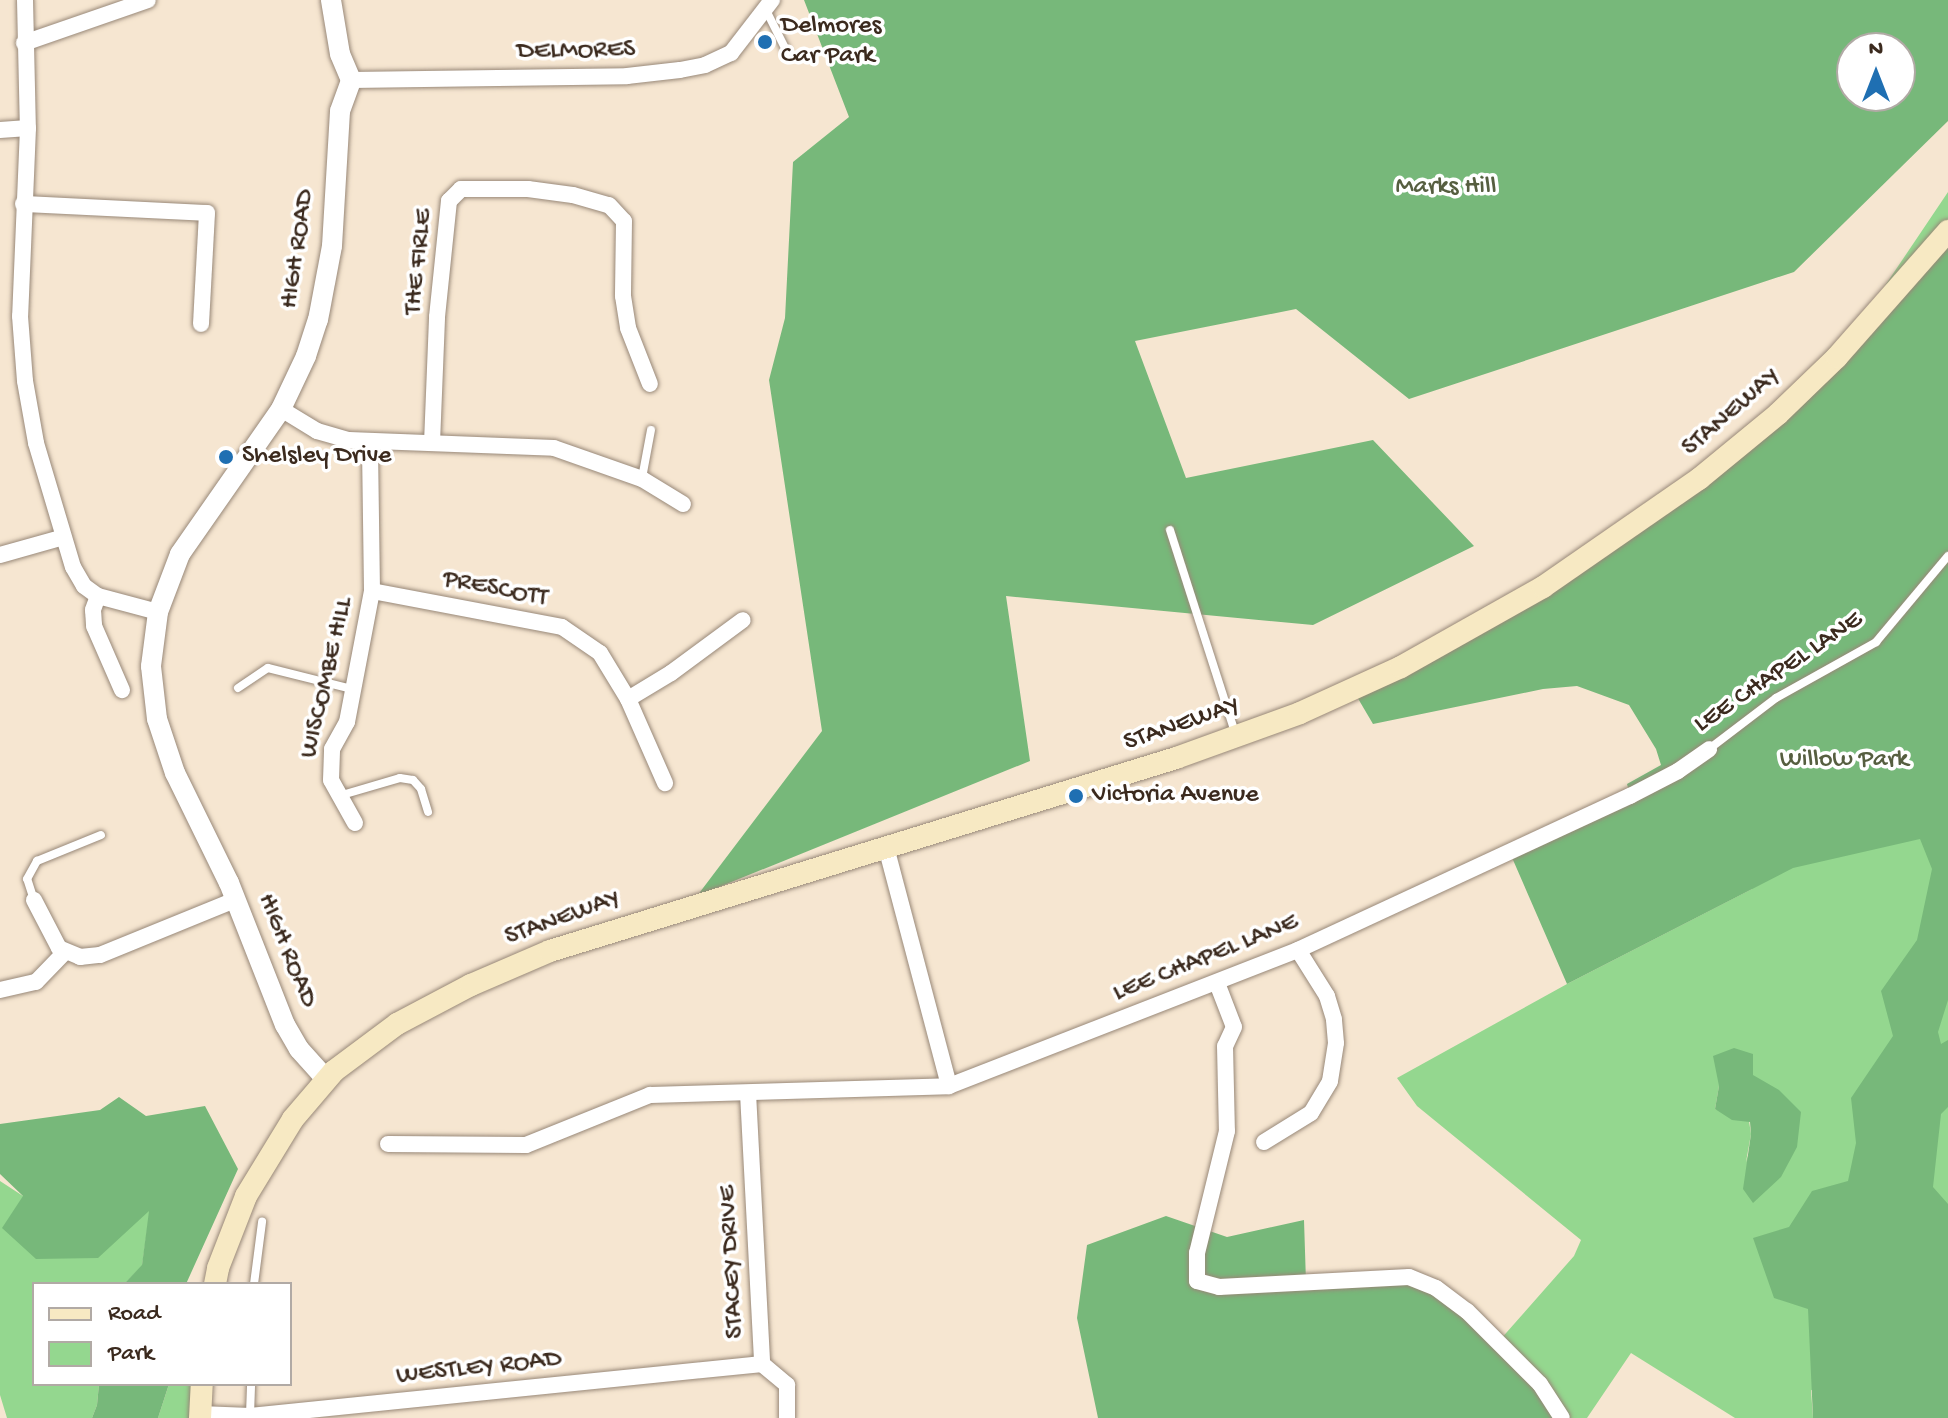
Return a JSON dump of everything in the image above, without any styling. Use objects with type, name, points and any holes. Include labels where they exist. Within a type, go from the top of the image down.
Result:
[{"type":"main road","name":"STANEWAY","points":[[326,1079],[397,1024],[504,970],[605,932],[1237,737],[1353,690],[1448,643],[1564,573],[1699,479],[1778,414],[1837,357],[1948,231]]},
{"type":"main road","points":[[218,1279],[246,1196],[268,1156],[326,1079]]},
{"type":"main road","points":[[200,1417],[202,1386]]},
{"type":"street","points":[[25,0],[28,128],[20,316],[25,381],[36,443],[79,579],[98,596],[158,612]]},
{"type":"street","points":[[24,43],[148,0]]},
{"type":"street","points":[[331,0],[340,54],[351,80]]},
{"type":"street","name":"DELMORES","points":[[351,80],[627,76],[680,70],[705,65],[731,53],[769,5]]},
{"type":"street","name":"HIGH ROAD","points":[[326,1079],[299,1049],[285,1025],[235,900],[162,737],[151,666],[158,612],[173,569],[189,538],[281,409],[306,356],[327,281],[340,111],[351,80]]},
{"type":"street","points":[[0,130],[28,128]]},
{"type":"street","name":"THE FIRLE","points":[[432,443],[437,317],[449,201],[461,189],[528,189],[573,195],[609,205],[624,221],[623,296],[628,328],[650,384]]},
{"type":"street","points":[[23,204],[207,213],[201,324]]},
{"type":"street","points":[[281,409],[331,436],[370,441],[554,448],[642,479],[683,504]]},
{"type":"street","name":"WISCOMBE HILL","points":[[355,823],[331,780],[332,749],[347,722],[372,591],[370,441]]},
{"type":"street","points":[[0,555],[64,537]]},
{"type":"street","name":"PRESCOTT","points":[[372,591],[562,627],[600,653],[628,699],[665,783]]},
{"type":"street","points":[[98,596],[93,610],[94,626],[122,690]]},
{"type":"street","points":[[628,699],[671,673],[743,620]]},
{"type":"street","name":"LEE CHAPEL LANE","points":[[388,1144],[526,1145],[650,1095],[949,1086],[1298,950],[1630,796],[1678,771],[1709,749]]},
{"type":"street","points":[[886,847],[949,1086]]},
{"type":"street","points":[[34,900],[53,940],[64,953],[80,957],[100,955],[235,900]]},
{"type":"street","points":[[1264,1142],[1311,1113],[1330,1081],[1336,1043],[1334,1019],[1327,996],[1298,950]]},
{"type":"street","points":[[0,990],[30,986],[43,978],[64,953]]},
{"type":"street","points":[[1217,983],[1234,1027],[1225,1046],[1227,1131],[1197,1253],[1197,1281],[1219,1287],[1409,1277],[1423,1282],[1457,1303],[1499,1341],[1540,1384],[1562,1418]]},
{"type":"street","name":"STACEY DRIVE","points":[[748,1093],[762,1364],[787,1385],[787,1418]]},
{"type":"street","name":"WESTLEY ROAD","points":[[200,1417],[250,1417],[762,1364]]},
{"type":"lane","points":[[769,5],[787,52]]},
{"type":"lane","points":[[642,479],[651,430]]},
{"type":"lane","points":[[1170,530],[1237,737]]},
{"type":"lane","name":"LEE CHAPEL LANE","points":[[1709,749],[1776,698],[1876,642],[1948,556]]},
{"type":"lane","points":[[238,688],[268,668],[352,689]]},
{"type":"lane","points":[[342,795],[400,778],[413,780],[421,789],[428,812]]},
{"type":"lane","points":[[34,900],[27,879],[37,861],[101,835]]},
{"type":"lane","points":[[254,1282],[262,1222]]},
{"type":"lane","points":[[250,1417],[251,1386]]},
{"type":"green space","name":"Marks Hill","points":[[804,0],[1948,0],[1948,121],[1794,272],[1409,399],[1296,309],[1135,341],[1186,478],[1373,440],[1474,546],[1313,625],[1006,596],[1030,761],[697,896],[822,731],[769,380],[785,318],[793,162],[849,117]]},
{"type":"green space","name":"Willow Park","points":[[1948,192],[1948,1418],[1811,1390],[1813,1418],[1735,1418],[1631,1353],[1587,1418],[1562,1418],[1499,1341],[1574,1256],[1581,1240],[1417,1106],[1397,1078],[1567,984],[1752,889],[1738,742],[1837,357]],"holes":[[[1719,1086],[1771,1086],[1746,1162],[1751,1134],[1749,1121],[1715,1109]]]},
{"type":"green space","points":[[1948,231],[1948,1000],[1938,1032],[1941,1044],[1948,1040],[1948,1107],[1941,1114],[1933,1187],[1948,1204],[1948,1418],[1813,1418],[1808,1309],[1774,1298],[1753,1238],[1789,1227],[1812,1191],[1848,1181],[1856,1143],[1851,1098],[1893,1036],[1881,991],[1917,940],[1932,869],[1920,839],[1793,868],[1567,984],[1510,853],[1630,795],[1627,784],[1661,765],[1656,749],[1629,705],[1577,686],[1543,689],[1373,724],[1353,690],[1699,479]]},
{"type":"green space","points":[[1734,1048],[1753,1054],[1753,1075],[1779,1090],[1801,1112],[1797,1147],[1781,1177],[1753,1203],[1743,1189],[1750,1122],[1732,1120],[1715,1109],[1719,1086],[1713,1056]]},
{"type":"green space","points":[[119,1097],[146,1116],[205,1106],[238,1169],[187,1282],[126,1282],[142,1265],[149,1211],[98,1258],[36,1259],[2,1228],[23,1196],[0,1174],[0,1124],[100,1110]]},
{"type":"green space","points":[[0,1181],[23,1196],[150,1210],[142,1266],[126,1282],[32,1282],[32,1386],[99,1386],[92,1418],[7,1418],[0,1395]]},
{"type":"green space","points":[[1166,1216],[1227,1237],[1304,1220],[1306,1282],[1409,1277],[1436,1288],[1562,1418],[1098,1418],[1077,1318],[1087,1245]]},
{"type":"green space","points":[[99,1386],[168,1386],[158,1418],[92,1418]]},
{"type":"green space","points":[[168,1386],[202,1386],[200,1418],[158,1418]]},
{"type":"place","name":"Delmores Car Park","points":[[765,42]]},
{"type":"place","name":"Shelsley Drive","points":[[226,457]]},
{"type":"place","name":"Victoria Avenue","points":[[1076,796]]}]
